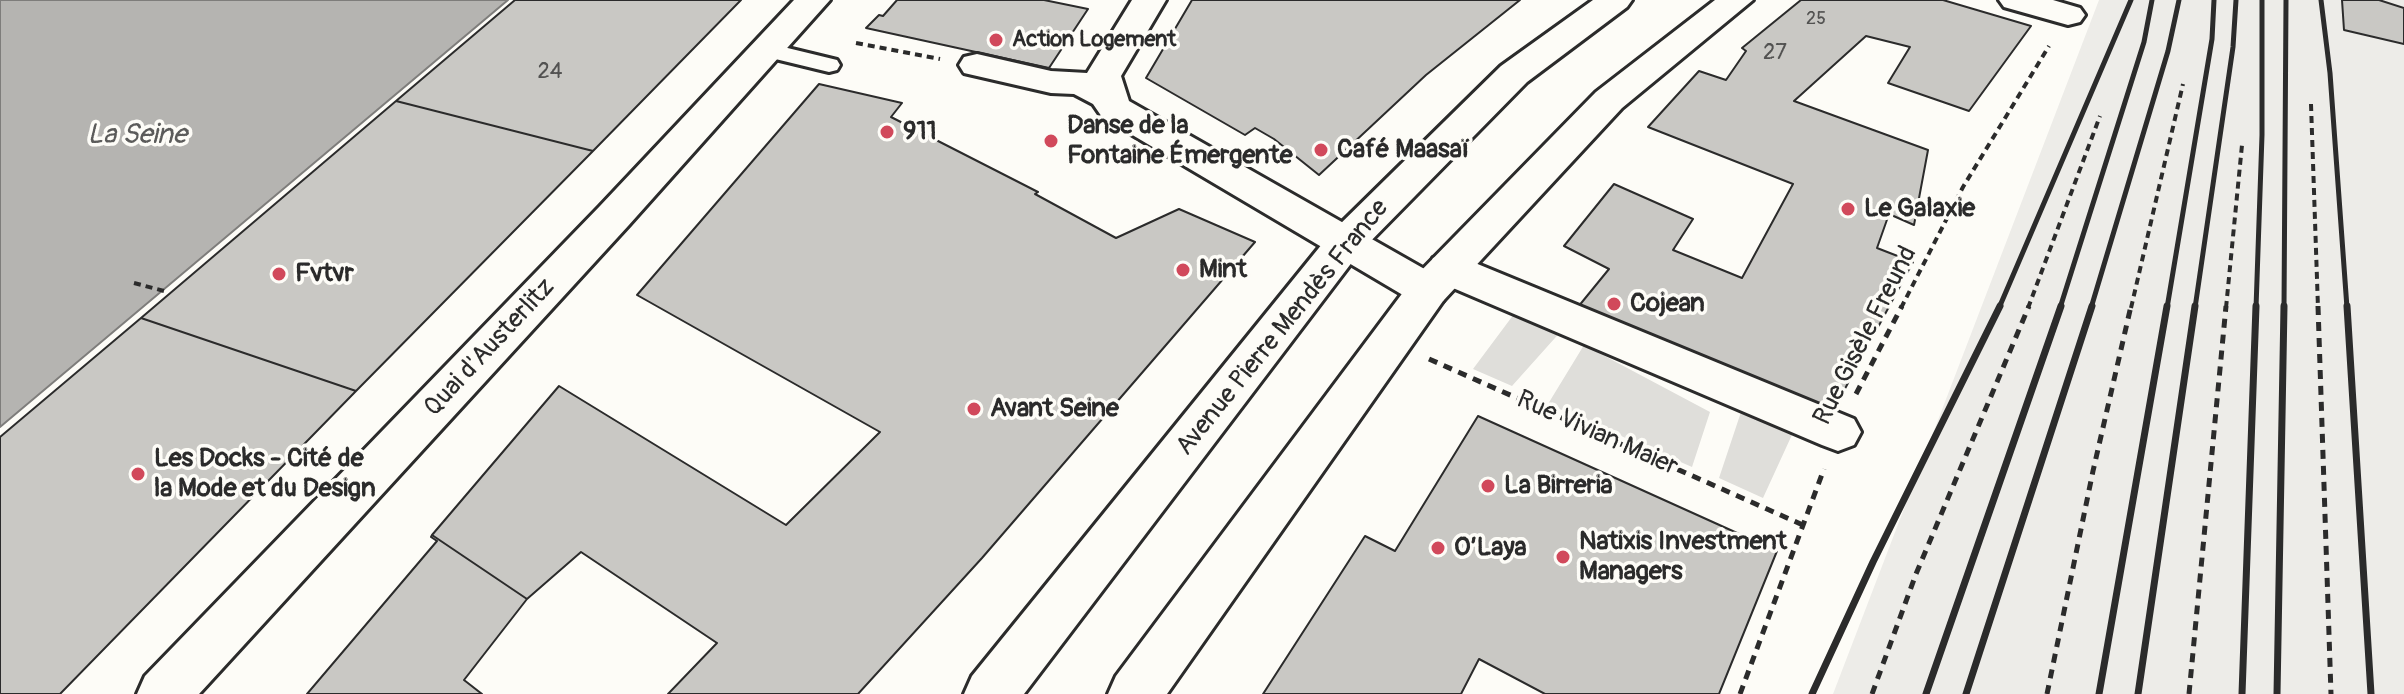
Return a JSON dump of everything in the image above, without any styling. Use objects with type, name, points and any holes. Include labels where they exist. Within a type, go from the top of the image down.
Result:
[{"type":"street","name":"Quai d'Austerlitz","points":[[164,694],[813,0]]},
{"type":"street","points":[[1149,0],[1103,76],[1102,85],[1107,96],[1124,116],[1345,243],[1838,432]]},
{"type":"street","name":"Avenue Pierre Mendès France","points":[[991,694],[1345,243],[1514,74],[1615,0]]},
{"type":"street","points":[[1135,694],[1438,280],[1609,100],[1736,0]]},
{"type":"street","points":[[2016,0],[2068,15]]},
{"type":"street","points":[[977,65],[1051,82],[1081,83],[1107,96]]},
{"type":"lane","points":[[767,50],[829,65]]},
{"type":"path","name":"Rue Gisèle Freund","points":[[1740,694],[1838,432],[1963,187],[2068,15]]},
{"type":"path","points":[[855,43],[977,65]]},
{"type":"path","points":[[2047,694],[2093,471],[2183,84]]},
{"type":"path","points":[[2311,104],[2331,694]]},
{"type":"path","points":[[1872,694],[1916,574],[2031,300],[2100,116]]},
{"type":"path","points":[[2189,694],[2242,145]]},
{"type":"path","points":[[134,283],[164,291]]},
{"type":"path","name":"Rue Vivian Maier","points":[[1391,343],[1803,525]]},
{"type":"shaded area","points":[[2099,0],[2404,0],[2404,694],[1833,694]]},
{"type":"shaded area","points":[[1517,310],[1563,329],[1512,386],[1473,369]]},
{"type":"shaded area","points":[[1584,345],[1710,412],[1692,467],[1548,404]]},
{"type":"shaded area","points":[[1744,403],[1796,426],[1763,498],[1719,478]]},
{"type":"water","name":"La Seine","points":[[0,0],[508,0],[0,427]]},
{"type":"building","points":[[515,0],[741,0],[593,151],[396,101]]},
{"type":"building","name":"Action Logement","points":[[897,0],[1044,0],[1088,9],[1049,68],[866,28],[879,15],[883,16]]},
{"type":"building","points":[[1192,0],[1520,0],[1426,75],[1319,175],[1255,128],[1245,135],[1146,78]]},
{"type":"building","name":"Le Galaxie","points":[[1801,0],[1943,0],[2031,26],[1969,111],[1888,83],[1910,47],[1866,36],[1794,101],[1928,150],[1914,225],[1889,214],[1877,248],[1913,262],[1833,411],[1578,307],[1609,269],[1564,246],[1614,184],[1693,219],[1673,250],[1742,278],[1793,184],[1648,127],[1699,71],[1726,80],[1746,51],[1742,48]]},
{"type":"building","points":[[2342,0],[2379,0],[2404,8],[2404,44],[2344,30]]},
{"type":"building","name":"Avant Seine","points":[[819,84],[902,103],[891,117],[1038,192],[1035,194],[1116,238],[1179,209],[1255,242],[982,558],[858,694],[668,694],[717,643],[581,552],[527,599],[432,535],[559,386],[786,525],[880,432],[637,295]]},
{"type":"building","points":[[396,101],[593,151],[356,391],[141,318]]},
{"type":"building","name":"Les Docks - Cité de la Mode et du Design","points":[[141,318],[356,391],[60,694],[0,694],[0,437]]},
{"type":"building","name":"Natixis Investment Managers","points":[[1478,416],[1777,551],[1719,694],[1545,694],[1479,659],[1461,694],[1263,694],[1365,536],[1395,551]]},
{"type":"building","points":[[432,535],[527,599],[464,680],[482,694],[307,694],[437,541]]},
{"type":"railway","points":[[1999,308],[2131,0]]},
{"type":"railway","points":[[2060,308],[2144,42],[2152,0]]},
{"type":"railway","points":[[2091,308],[2168,51],[2179,0]]},
{"type":"railway","points":[[2167,308],[2212,39],[2214,0]]},
{"type":"railway","points":[[2195,308],[2233,47],[2236,0]]},
{"type":"railway","points":[[2256,308],[2262,135],[2262,0]]},
{"type":"railway","points":[[2284,308],[2286,0]]},
{"type":"railway","points":[[2321,0],[2330,73],[2347,308]]},
{"type":"railway","points":[[1812,694],[1873,562],[2000,306]]},
{"type":"railway","points":[[1926,694],[2061,306]]},
{"type":"railway","points":[[1966,694],[2092,306]]},
{"type":"railway","points":[[2099,694],[2167,306]]},
{"type":"railway","points":[[2138,694],[2195,306]]},
{"type":"railway","points":[[2242,694],[2256,306]]},
{"type":"railway","points":[[2277,694],[2284,306]]},
{"type":"railway","points":[[2347,306],[2371,694]]},
{"type":"place","name":"Action Logement","points":[[996,40]]},
{"type":"place","name":"911","points":[[887,132]]},
{"type":"place","name":"Danse de la Fontaine Émergente","points":[[1051,141]]},
{"type":"place","name":"Café Maasaï","points":[[1321,150]]},
{"type":"place","name":"Le Galaxie","points":[[1848,209]]},
{"type":"place","name":"Mint","points":[[1183,270]]},
{"type":"place","name":"Fvtvr","points":[[279,274]]},
{"type":"place","name":"Cojean","points":[[1614,304]]},
{"type":"place","name":"Avant Seine","points":[[974,409]]},
{"type":"place","name":"Les Docks - Cité de la Mode et du Design","points":[[138,474]]},
{"type":"place","name":"La Birreria","points":[[1488,486]]},
{"type":"place","name":"O’Laya","points":[[1438,548]]},
{"type":"place","name":"Natixis Investment Managers","points":[[1563,557]]}]
